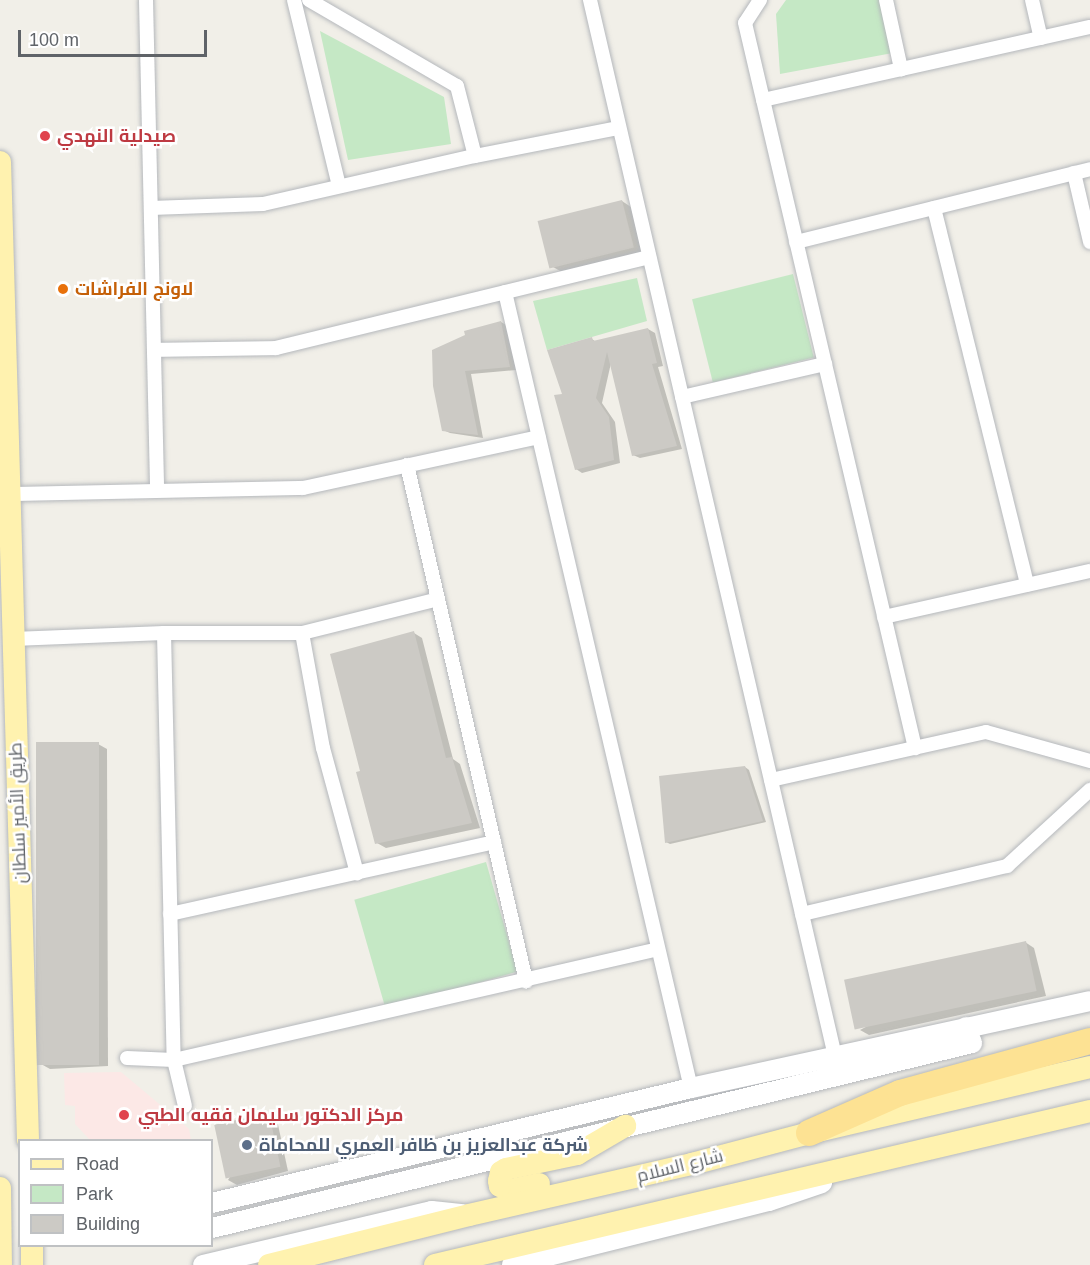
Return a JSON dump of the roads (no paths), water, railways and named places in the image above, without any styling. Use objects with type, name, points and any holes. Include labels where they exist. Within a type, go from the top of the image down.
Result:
[{"type":"highway","points":[[809,1132],[900,1093],[1090,1041]]},
{"type":"main road","name":"طريق الأمير سلطان","points":[[0,162],[30,1138]]},
{"type":"main road","points":[[213,1203],[691,1088],[1090,1000]]},
{"type":"main road","points":[[213,1228],[972,1043],[966,1027]]},
{"type":"main road","name":"شارع السلام","points":[[269,1265],[469,1215],[692,1164],[809,1132],[1090,1067]]},
{"type":"main road","points":[[435,1265],[1090,1111]]},
{"type":"main road","points":[[625,1126],[577,1154],[506,1169],[501,1172],[500,1186],[510,1190],[596,1172],[692,1164]]},
{"type":"main road","points":[[512,1265],[769,1201],[896,1158]]},
{"type":"main road","points":[[0,1188],[1,1265]]},
{"type":"main road","points":[[204,1265],[432,1210],[469,1215]]},
{"type":"street","points":[[146,0],[157,490]]},
{"type":"street","points":[[294,0],[339,186]]},
{"type":"street","points":[[309,0],[457,86],[475,156]]},
{"type":"street","points":[[590,0],[835,1056]]},
{"type":"street","points":[[760,0],[745,23],[915,748]]},
{"type":"street","points":[[886,0],[902,69]]},
{"type":"street","points":[[1032,0],[1041,38]]},
{"type":"street","points":[[763,100],[1090,27]]},
{"type":"street","points":[[151,208],[263,204],[475,156],[618,128]]},
{"type":"street","points":[[796,242],[1090,169]]},
{"type":"street","points":[[1074,173],[1090,242]]},
{"type":"street","points":[[934,208],[1027,585]]},
{"type":"street","points":[[154,350],[276,348],[649,257]]},
{"type":"street","points":[[505,292],[691,1088]]},
{"type":"street","points":[[682,397],[825,364]]},
{"type":"street","points":[[10,494],[303,488],[539,437]]},
{"type":"street","points":[[407,465],[526,981]]},
{"type":"street","points":[[884,617],[1090,571]]},
{"type":"street","points":[[13,639],[164,633],[302,633],[438,599]]},
{"type":"street","points":[[164,633],[174,1060],[185,1106]]},
{"type":"street","points":[[302,633],[323,748],[357,873]]},
{"type":"street","points":[[771,780],[986,732],[1090,761]]},
{"type":"street","points":[[802,914],[1007,866],[1090,790]]},
{"type":"street","points":[[170,914],[494,842]]},
{"type":"street","points":[[127,1058],[174,1060],[657,950]]},
{"type":"place","name":"صيدلية النهدي","points":[[45,136]]},
{"type":"place","name":"لاونج الفراشات","points":[[63,289]]},
{"type":"place","name":"مركز الدكتور سليمان فقيه الطبي","points":[[124,1115]]},
{"type":"place","name":"شركة عبدالعزيز بن ظافر العمري للمحاماة","points":[[247,1145]]}]
